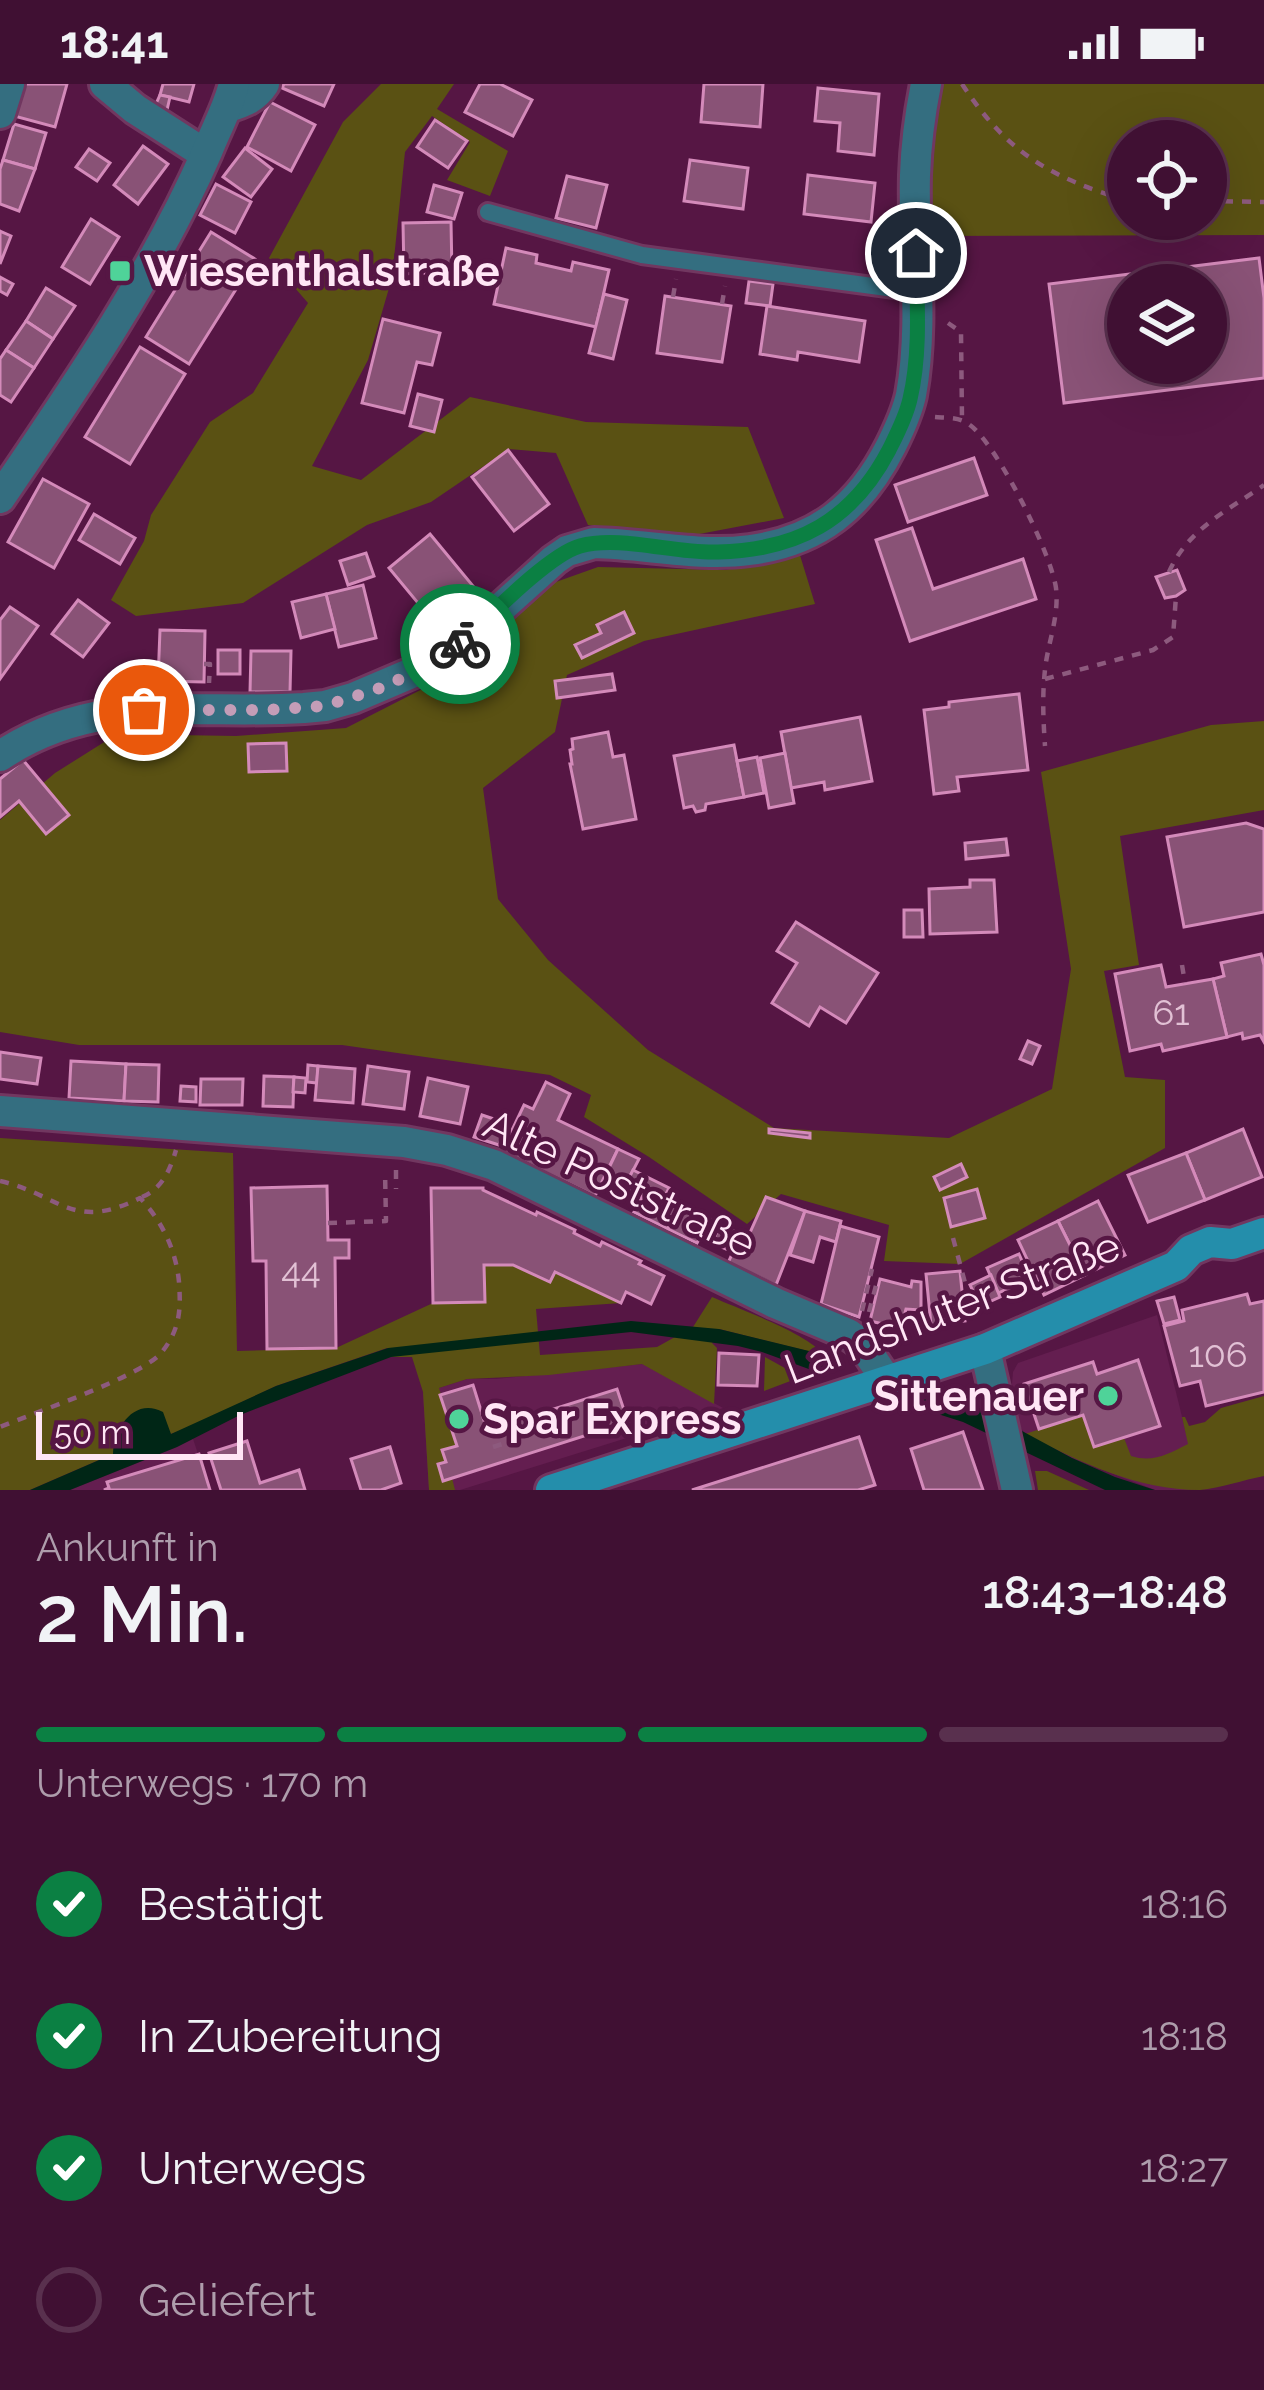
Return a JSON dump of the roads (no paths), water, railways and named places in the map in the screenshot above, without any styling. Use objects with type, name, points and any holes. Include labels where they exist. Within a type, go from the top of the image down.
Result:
[{"type":"main road","name":"Landshuter Straße","points":[[551,1490],[985,1349],[1176,1266],[1199,1269],[1218,1261],[1232,1244],[1264,1233]]},
{"type":"street","points":[[0,113],[9,84]]},
{"type":"street","points":[[105,84],[140,96],[206,154]]},
{"type":"street","points":[[0,498],[141,279],[188,195],[231,95],[245,102],[264,84]]},
{"type":"street","points":[[0,756],[46,729],[100,714],[268,710],[325,706],[353,698],[442,658],[554,560],[580,546],[612,543],[722,552],[770,546],[804,536],[831,521],[861,495],[905,414],[915,360],[915,174],[926,84]]},
{"type":"street","name":"Alte Poststraße","points":[[0,1112],[376,1140],[447,1150],[494,1166],[775,1303],[848,1334],[864,1331],[886,1381]]},
{"type":"street","points":[[985,1349],[1016,1490]]},
{"type":"lane","points":[[488,212],[642,254],[916,292]]},
{"type":"place","name":"Wiesenthalstraße","points":[[120,271]]},
{"type":"place","name":"Sittenauer","points":[[1108,1396]]},
{"type":"place","name":"Spar Express","points":[[459,1419]]}]
